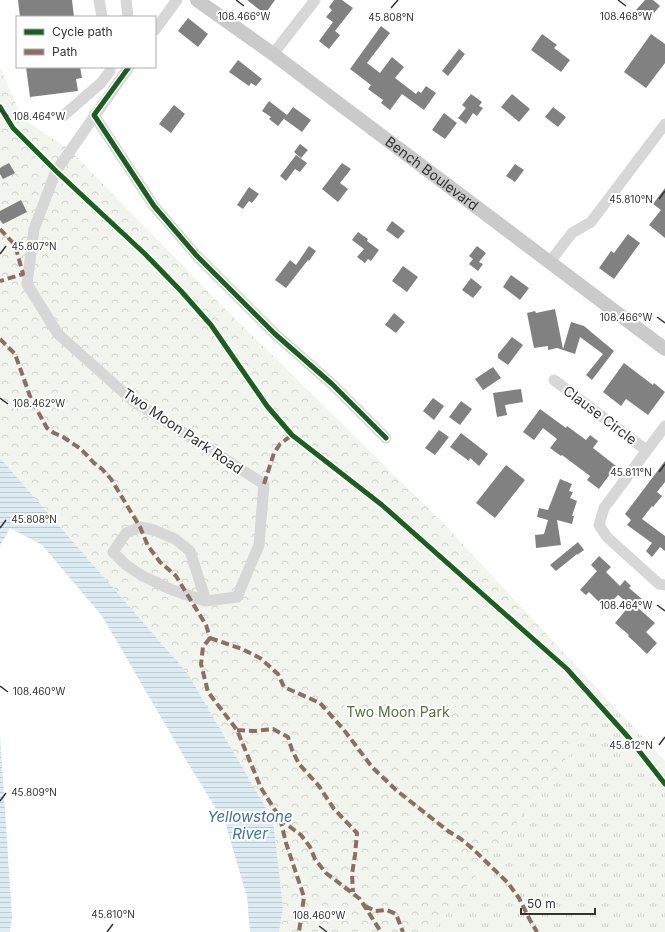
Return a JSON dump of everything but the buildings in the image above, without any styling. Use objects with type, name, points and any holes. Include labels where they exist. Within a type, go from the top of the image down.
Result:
[{"type":"main road","name":"Bench Boulevard","points":[[197,0],[273,54],[665,349]]},
{"type":"street","points":[[99,0],[102,16]]},
{"type":"street","points":[[126,0],[128,16]]},
{"type":"street","points":[[156,29],[177,0]]},
{"type":"street","points":[[273,54],[315,0]]},
{"type":"street","points":[[63,116],[101,83],[110,71],[110,68]]},
{"type":"street","name":"Two Moon Park Road","points":[[128,68],[56,171],[34,229],[27,284],[58,334],[132,400],[264,484],[260,545],[237,597],[206,601],[172,590],[126,566],[113,552],[126,533],[140,527],[154,530],[175,539],[190,551],[206,601]]},
{"type":"street","points":[[94,115],[154,206],[196,255],[274,334],[332,384],[386,438]]},
{"type":"street","points":[[549,263],[572,233],[591,222],[665,124]]},
{"type":"street","name":"Clause Circle","points":[[554,380],[646,450]]},
{"type":"street","points":[[665,426],[604,508],[599,525],[607,537],[659,584],[665,585]]},
{"type":"green space","name":"Two Moon Park","points":[[0,67],[22,118],[70,150],[218,302],[441,521],[610,702],[432,932],[279,932],[283,908],[273,820],[188,674],[0,458]]},
{"type":"green space","points":[[610,702],[665,761],[665,932],[432,932]]},
{"type":"water","name":"Yellowstone River","points":[[0,458],[188,674],[273,820],[283,908],[279,932],[250,932],[247,897],[226,825],[183,755],[102,616],[42,545],[10,528],[0,546]]},
{"type":"water","points":[[0,735],[12,917],[10,932],[0,932]]},
{"type":"marked path","points":[[0,229],[15,245],[23,274],[0,281]]},
{"type":"marked path","points":[[0,339],[15,354],[31,399],[47,428],[81,449],[111,479],[140,527],[148,546],[160,562],[176,576],[206,625],[210,638]]},
{"type":"marked path","points":[[264,484],[274,453],[280,444],[292,435]]},
{"type":"marked path","points":[[210,638],[242,649],[260,658],[278,674],[284,687],[320,703],[344,730],[372,767],[396,790],[448,831],[461,839],[508,883],[519,898],[537,932]]},
{"type":"marked path","points":[[210,638],[203,647],[201,664],[208,692],[237,730],[261,788],[280,818],[286,843],[304,897],[299,932]]},
{"type":"marked path","points":[[237,730],[255,731],[273,729],[288,737],[292,750],[299,764],[319,786],[334,809],[357,833],[352,874],[353,892]]},
{"type":"marked path","points":[[280,818],[301,835],[310,847],[315,859],[326,873],[360,899],[381,932]]},
{"type":"marked path","points":[[365,906],[375,911],[387,910],[396,914],[403,932]]},
{"type":"cycle path","points":[[128,68],[94,115],[154,206],[196,255],[275,334],[332,384],[386,438]]},
{"type":"cycle path","points":[[0,107],[13,128],[56,171],[145,254],[181,291],[211,325],[267,406],[292,435],[382,505],[567,669],[629,738],[665,784]]}]
